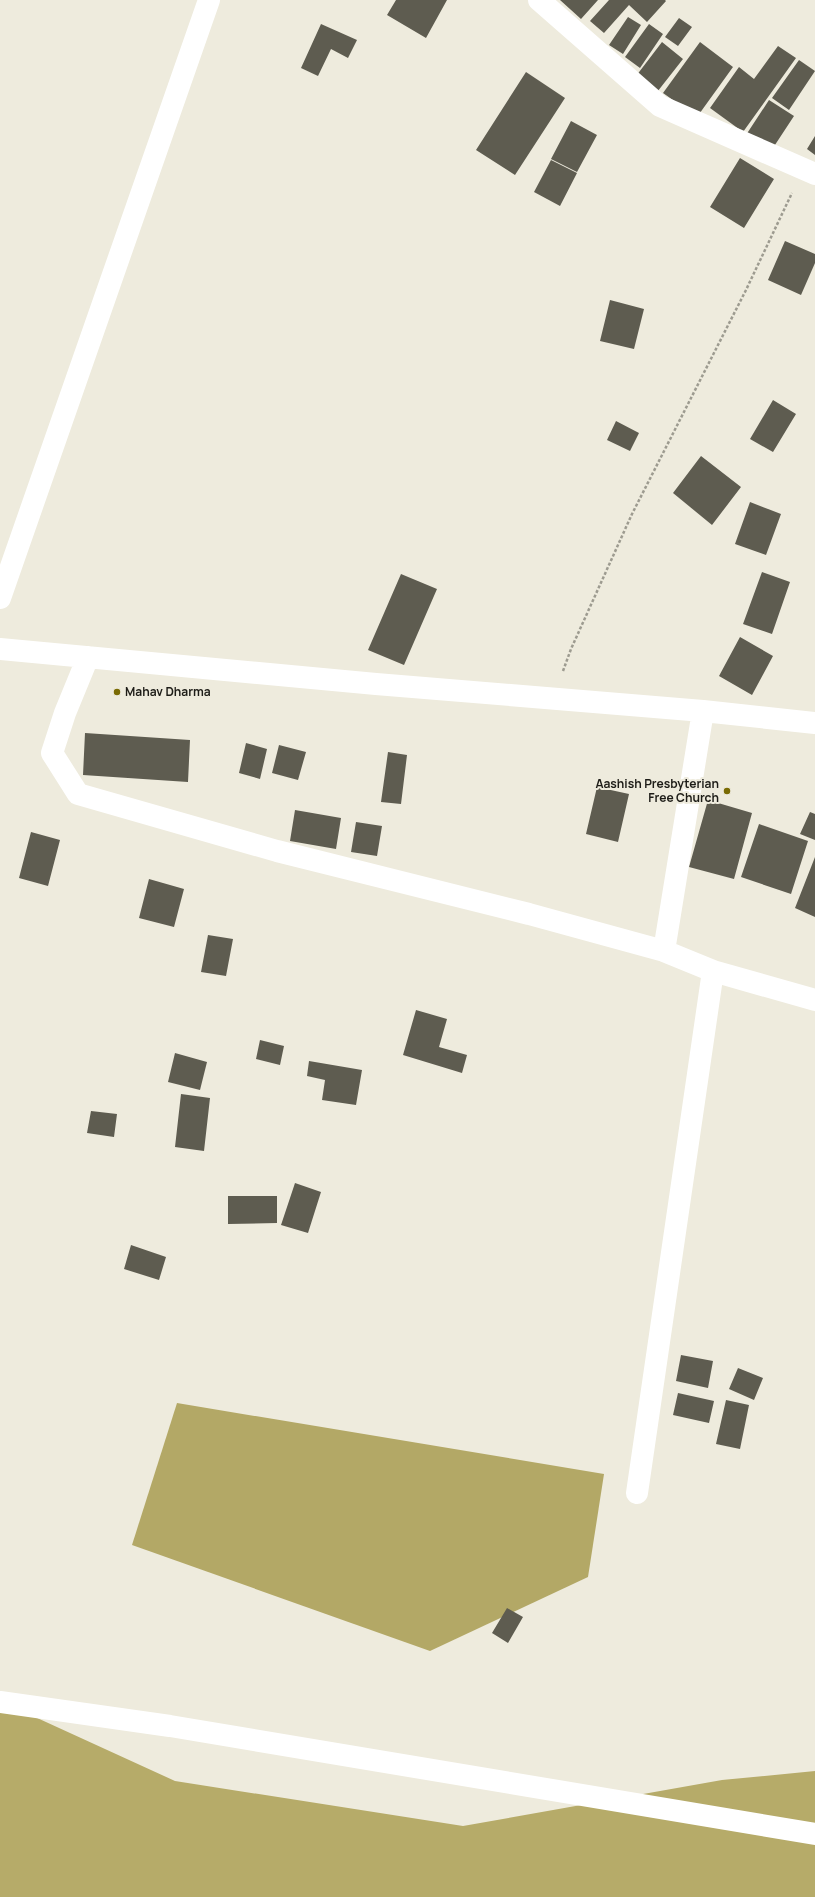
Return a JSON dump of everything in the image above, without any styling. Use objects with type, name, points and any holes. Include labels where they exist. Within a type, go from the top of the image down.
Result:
[{"type":"street","points":[[0,598],[209,0]]},
{"type":"street","points":[[539,0],[660,106],[810,172]]},
{"type":"street","points":[[0,649],[376,684],[703,711],[815,723]]},
{"type":"street","points":[[88,657],[65,713],[52,753],[78,794],[277,851],[529,914],[664,951],[713,971],[815,1000]]},
{"type":"street","points":[[664,951],[703,711]]},
{"type":"street","points":[[637,1493],[713,971]]},
{"type":"street","points":[[0,1702],[170,1726],[815,1834]]},
{"type":"path","points":[[553,698],[571,649],[632,514],[746,290],[810,172]]},
{"type":"shaded area","points":[[177,1403],[604,1474],[588,1577],[430,1651],[132,1545]]},
{"type":"shaded area","points":[[0,1701],[175,1781],[463,1826],[722,1780],[815,1771],[815,1897],[0,1897]]},
{"type":"building","points":[[396,0],[447,0],[426,38],[387,15]]},
{"type":"building","points":[[560,0],[598,0],[581,19]]},
{"type":"building","points":[[609,0],[666,1],[647,22],[629,5],[604,33],[590,21]]},
{"type":"building","points":[[628,17],[641,25],[623,54],[609,45]]},
{"type":"building","points":[[679,18],[692,27],[678,46],[665,37]]},
{"type":"building","points":[[321,24],[357,40],[348,58],[331,49],[318,76],[301,68]]},
{"type":"building","points":[[649,24],[663,34],[640,68],[625,57]]},
{"type":"building","points":[[662,42],[683,59],[654,96],[633,80]]},
{"type":"building","points":[[700,42],[733,67],[697,117],[663,93]]},
{"type":"building","points":[[778,46],[796,58],[743,132],[710,108],[739,67],[754,79]]},
{"type":"building","points":[[799,60],[815,71],[789,110],[772,98]]},
{"type":"building","points":[[526,72],[565,98],[515,175],[476,150]]},
{"type":"building","points":[[769,100],[794,116],[771,151],[746,135]]},
{"type":"building","points":[[571,121],[597,135],[577,172],[551,159]]},
{"type":"building","points":[[815,136],[815,155],[807,149]]},
{"type":"building","points":[[740,158],[774,179],[744,228],[710,207]]},
{"type":"building","points":[[551,160],[577,173],[560,206],[534,192]]},
{"type":"building","points":[[785,241],[815,254],[815,263],[801,295],[768,280]]},
{"type":"building","points":[[610,300],[644,309],[634,349],[600,341]]},
{"type":"building","points":[[773,400],[796,414],[773,452],[750,439]]},
{"type":"building","points":[[616,421],[639,433],[630,451],[607,440]]},
{"type":"building","points":[[701,456],[741,487],[712,525],[673,493]]},
{"type":"building","points":[[750,502],[781,514],[766,555],[735,544]]},
{"type":"building","points":[[762,572],[790,582],[772,634],[743,624]]},
{"type":"building","points":[[401,574],[437,589],[404,665],[368,650]]},
{"type":"building","points":[[740,637],[773,656],[752,695],[719,676]]},
{"type":"building","points":[[85,733],[190,740],[188,782],[83,775]]},
{"type":"building","points":[[246,743],[267,749],[260,779],[239,773]]},
{"type":"building","points":[[279,745],[306,752],[298,780],[272,773]]},
{"type":"building","points":[[388,752],[407,755],[401,804],[381,802]]},
{"type":"building","points":[[597,787],[629,794],[618,842],[586,834]]},
{"type":"building","points":[[708,800],[752,813],[734,879],[689,867]]},
{"type":"building","points":[[295,810],[341,818],[336,849],[290,841]]},
{"type":"building","points":[[810,812],[815,814],[815,840],[800,834]]},
{"type":"building","points":[[356,822],[382,826],[377,856],[351,852]]},
{"type":"building","points":[[759,824],[808,841],[791,894],[741,877]]},
{"type":"building","points":[[31,832],[60,840],[48,886],[19,878]]},
{"type":"building","points":[[815,857],[815,917],[795,908]]},
{"type":"building","points":[[149,879],[184,889],[174,927],[139,918]]},
{"type":"building","points":[[208,935],[233,939],[226,976],[201,972]]},
{"type":"building","points":[[416,1010],[447,1019],[439,1047],[467,1055],[462,1073],[403,1055]]},
{"type":"building","points":[[260,1040],[284,1046],[280,1065],[256,1059]]},
{"type":"building","points":[[175,1053],[207,1062],[200,1090],[168,1082]]},
{"type":"building","points":[[309,1061],[362,1070],[356,1105],[322,1100],[325,1080],[307,1076]]},
{"type":"building","points":[[181,1094],[210,1098],[204,1151],[175,1147]]},
{"type":"building","points":[[91,1111],[117,1114],[114,1137],[87,1133]]},
{"type":"building","points":[[295,1183],[321,1192],[308,1233],[281,1225]]},
{"type":"building","points":[[228,1196],[277,1196],[277,1223],[228,1224]]},
{"type":"building","points":[[131,1245],[166,1257],[159,1280],[124,1269]]},
{"type":"building","points":[[681,1355],[713,1361],[708,1388],[676,1381]]},
{"type":"building","points":[[738,1368],[763,1378],[754,1400],[729,1389]]},
{"type":"building","points":[[678,1393],[714,1401],[709,1423],[673,1415]]},
{"type":"building","points":[[726,1400],[749,1405],[740,1449],[716,1444]]},
{"type":"building","points":[[507,1608],[523,1617],[508,1643],[492,1633]]},
{"type":"place","name":"Mahav Dharma","points":[[117,692]]},
{"type":"place","name":"Aashish Presbyterian Free Church","points":[[727,791]]}]
